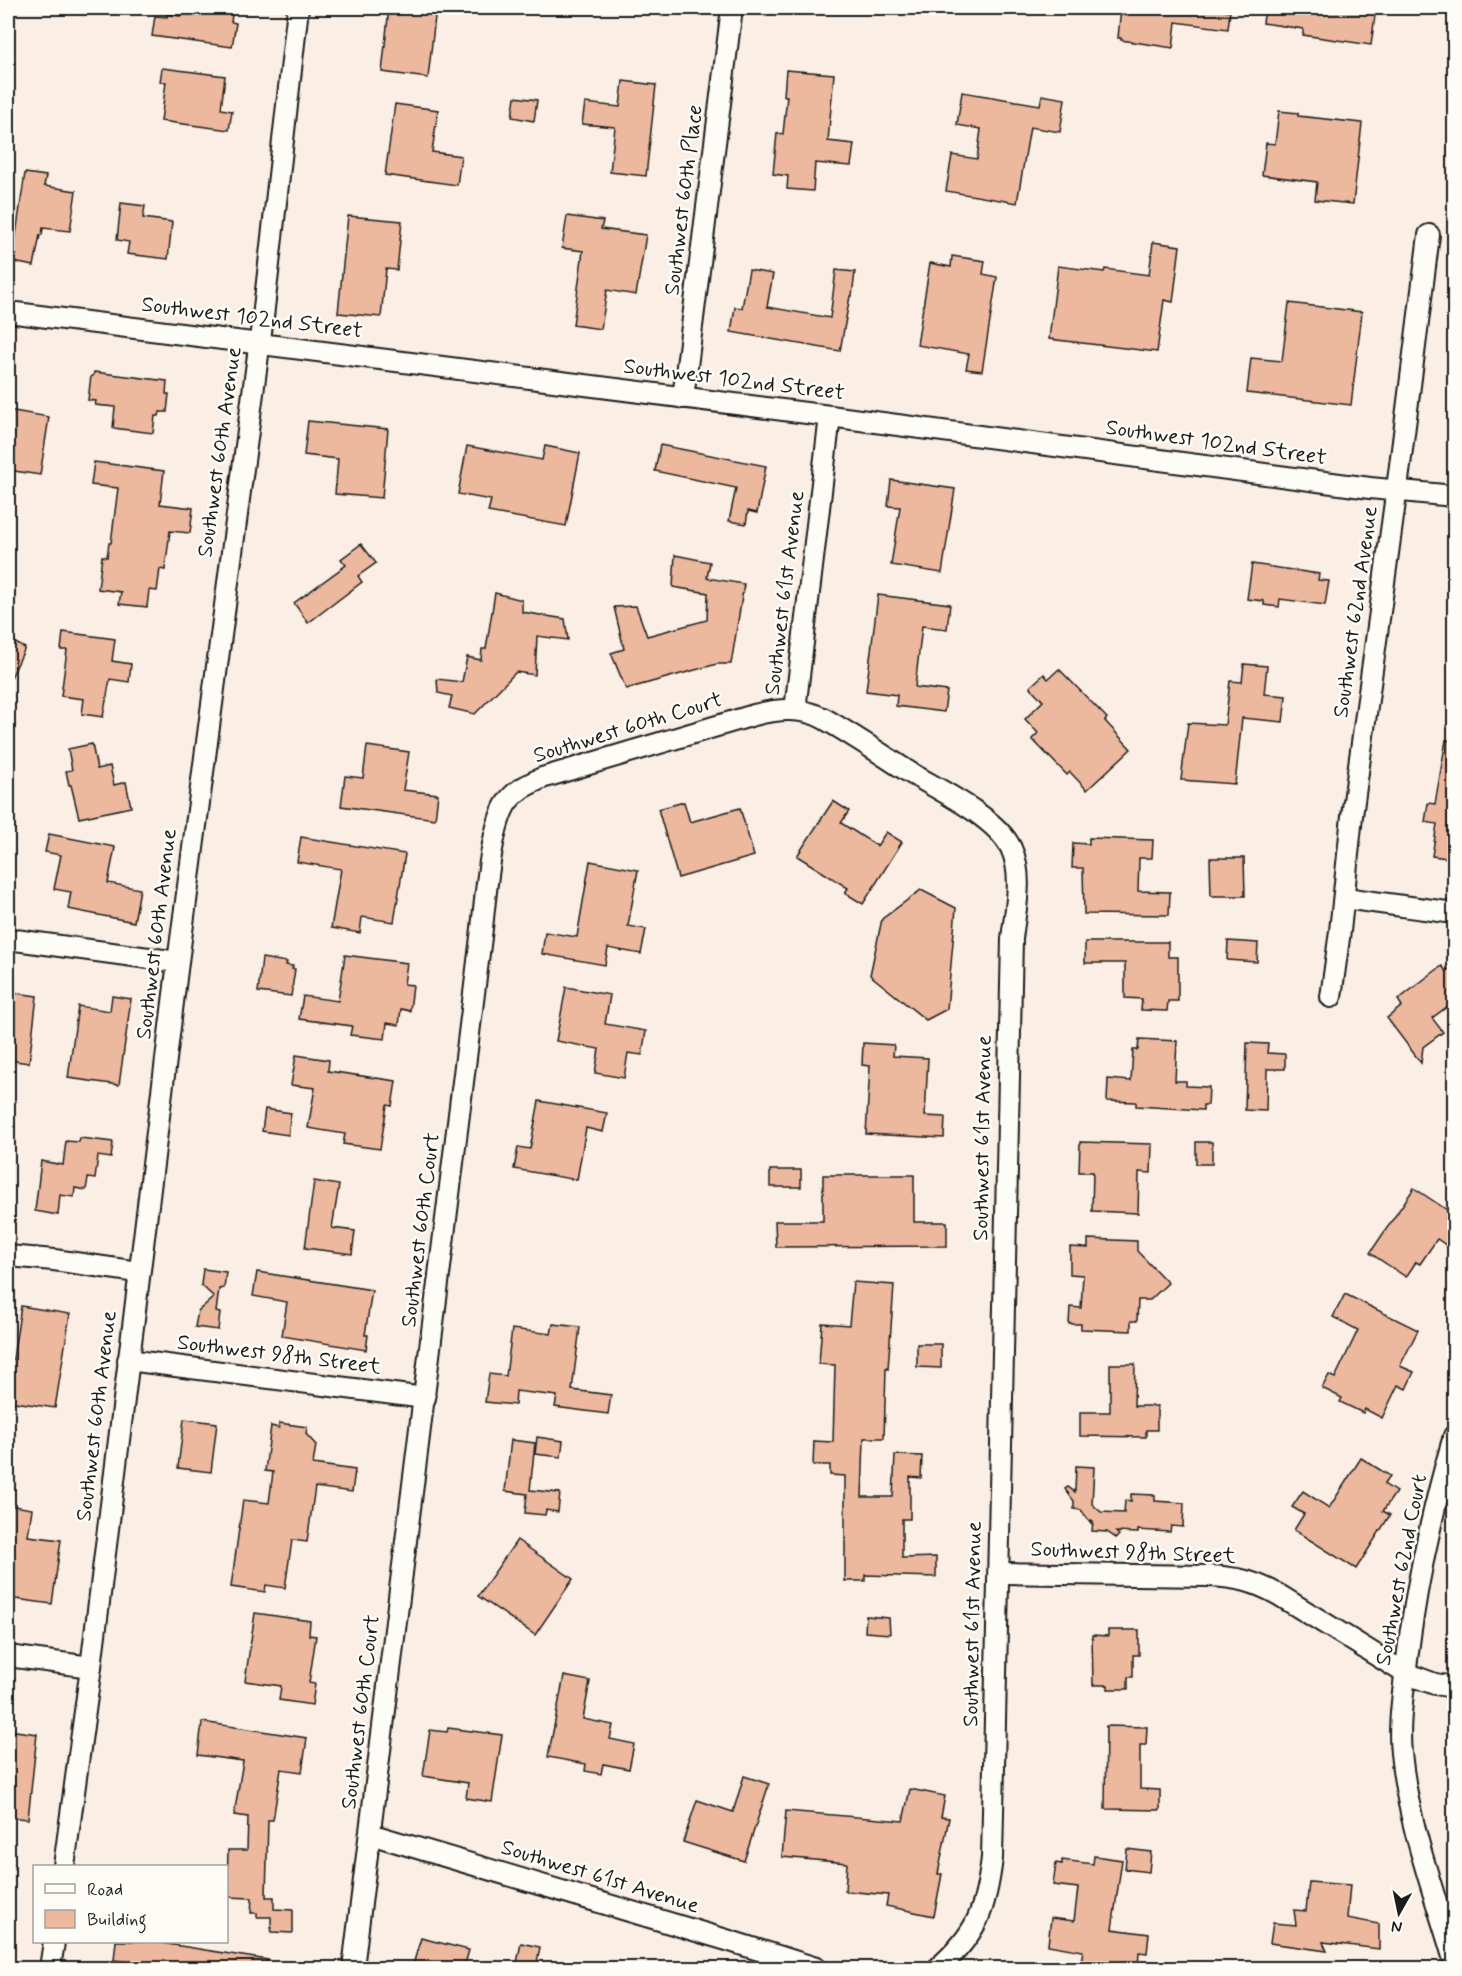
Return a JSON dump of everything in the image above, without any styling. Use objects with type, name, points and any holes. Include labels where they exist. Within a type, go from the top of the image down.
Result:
[{"type":"street","name":"Southwest 60th Avenue","points":[[64,1865],[91,1667],[138,1272],[259,343],[298,8]]},
{"type":"street","name":"Southwest 60th Place","points":[[683,398],[732,8]]},
{"type":"street","name":"Southwest 62nd Avenue","points":[[1331,997],[1352,816],[1429,235]]},
{"type":"street","name":"Southwest 102nd Street","points":[[8,312],[830,416],[1396,491],[1455,496]]},
{"type":"street","name":"Southwest 61st Avenue","points":[[830,416],[795,710],[807,711],[823,718],[957,800],[996,828],[1011,848],[1017,875],[1012,939],[992,1858],[982,1912],[975,1926],[957,1950],[938,1968]]},
{"type":"street","name":"Southwest 60th Court","points":[[353,1968],[491,861],[499,824],[507,802],[516,792],[542,778],[754,715],[780,710],[795,710]]},
{"type":"street","points":[[1344,898],[1455,913]]},
{"type":"street","points":[[8,939],[178,962]]},
{"type":"street","points":[[8,1256],[138,1272]]},
{"type":"street","name":"Southwest 98th Street","points":[[128,1360],[425,1398]]},
{"type":"street","name":"Southwest 62nd Court","points":[[1455,1436],[1422,1568],[1405,1672],[1400,1743],[1408,1798],[1418,1840],[1455,1960]]},
{"type":"street","name":"Southwest 98th Street","points":[[999,1573],[1208,1576],[1248,1580],[1279,1594],[1405,1672],[1435,1684],[1455,1687]]},
{"type":"street","points":[[8,1656],[91,1667]]},
{"type":"street","name":"Southwest 61st Avenue","points":[[370,1834],[816,1968]]},
{"type":"street","points":[[50,1968],[54,1943]]},
{"type":"building","points":[[233,8],[231,22],[236,23],[232,47],[152,36],[155,16],[167,17],[167,14],[180,16],[181,10]]},
{"type":"building","points":[[389,8],[436,8],[428,78],[382,72]]},
{"type":"building","points":[[1121,8],[1222,8],[1222,10],[1230,11],[1228,29],[1176,22],[1173,48],[1121,40],[1118,38]]},
{"type":"building","points":[[1265,8],[1376,8],[1371,45],[1303,35],[1303,29],[1263,23]]},
{"type":"building","points":[[162,68],[225,76],[221,109],[232,111],[229,130],[161,121],[166,82],[160,82]]},
{"type":"building","points":[[786,70],[834,74],[828,141],[854,144],[851,166],[815,163],[813,191],[787,189],[788,176],[773,174],[777,133],[783,134],[787,96],[784,96]]},
{"type":"building","points":[[623,81],[656,85],[646,176],[610,172],[615,127],[582,124],[585,103],[620,107]]},
{"type":"building","points":[[962,92],[1040,105],[1042,95],[1065,99],[1060,132],[1030,127],[1017,203],[946,191],[952,155],[977,159],[981,129],[957,125]]},
{"type":"building","points":[[515,97],[537,100],[534,121],[512,117]]},
{"type":"building","points":[[395,104],[438,110],[432,152],[461,156],[457,185],[385,175]]},
{"type":"building","points":[[1279,111],[1298,113],[1298,116],[1362,123],[1353,204],[1315,200],[1317,182],[1262,175],[1266,143],[1275,144]]},
{"type":"building","points":[[25,173],[46,176],[44,186],[76,191],[70,231],[43,228],[34,266],[8,261],[12,240],[15,241]]},
{"type":"building","points":[[121,203],[145,206],[143,218],[172,222],[168,259],[127,254],[129,242],[117,240]]},
{"type":"building","points":[[348,216],[402,221],[397,270],[386,269],[381,317],[338,313]]},
{"type":"building","points":[[567,216],[603,221],[601,229],[646,235],[636,295],[607,290],[601,329],[573,325],[583,251],[562,248]]},
{"type":"building","points":[[1153,242],[1180,246],[1173,302],[1164,300],[1157,352],[1049,339],[1058,266],[1149,275]]},
{"type":"building","points":[[952,256],[985,261],[983,274],[997,277],[982,371],[966,369],[969,354],[917,345],[930,263],[951,267]]},
{"type":"building","points":[[749,270],[773,274],[767,307],[830,318],[836,270],[855,272],[840,351],[731,332],[735,307],[742,308]]},
{"type":"building","points":[[1289,303],[1362,312],[1351,405],[1247,393],[1251,358],[1282,361]]},
{"type":"building","points":[[94,372],[167,381],[166,394],[169,394],[167,412],[160,412],[159,416],[155,416],[153,433],[113,428],[115,407],[95,405],[96,401],[88,400],[91,376]]},
{"type":"building","points":[[8,410],[49,417],[40,475],[8,470]]},
{"type":"building","points":[[308,421],[388,429],[382,498],[335,494],[338,459],[304,455]]},
{"type":"building","points":[[660,445],[766,466],[757,513],[748,511],[746,524],[729,521],[736,488],[655,471]]},
{"type":"building","points":[[467,446],[542,460],[545,446],[580,453],[566,526],[488,512],[491,500],[458,494]]},
{"type":"building","points":[[94,462],[164,471],[160,504],[193,508],[190,533],[170,531],[165,570],[160,569],[157,591],[149,590],[147,607],[119,604],[121,592],[98,589],[102,556],[107,557],[109,543],[111,543],[118,488],[91,485]]},
{"type":"building","points":[[891,480],[955,489],[942,573],[891,565],[900,507],[888,506]]},
{"type":"building","points":[[361,544],[376,563],[358,576],[362,582],[308,623],[294,603],[346,565],[341,559]]},
{"type":"building","points":[[675,555],[710,562],[707,578],[744,584],[731,664],[717,664],[626,689],[611,653],[624,649],[614,607],[636,606],[647,636],[707,620],[708,593],[673,587]]},
{"type":"building","points":[[1252,564],[1319,574],[1318,580],[1329,581],[1325,605],[1280,599],[1279,607],[1264,605],[1264,601],[1247,599]]},
{"type":"building","points":[[495,593],[522,600],[522,612],[565,619],[568,640],[537,636],[535,675],[516,672],[475,714],[449,708],[452,696],[438,693],[437,679],[462,682],[467,657],[481,660],[482,649],[486,649]]},
{"type":"building","points":[[878,595],[950,604],[947,629],[922,626],[915,687],[947,691],[944,712],[896,706],[897,695],[866,691]]},
{"type":"building","points":[[63,632],[115,639],[112,661],[131,664],[129,682],[110,679],[103,717],[82,714],[84,699],[61,696],[67,650],[61,650]]},
{"type":"building","points":[[8,639],[25,648],[8,684]]},
{"type":"building","points":[[1244,664],[1267,666],[1264,694],[1286,696],[1283,722],[1242,718],[1235,784],[1181,780],[1188,723],[1225,725],[1230,681],[1242,682]]},
{"type":"building","points":[[1059,669],[1107,718],[1105,721],[1131,749],[1087,790],[1070,772],[1067,775],[1032,739],[1038,733],[1025,719],[1043,701],[1030,687],[1044,674],[1048,679]]},
{"type":"building","points":[[1446,740],[1455,741],[1455,859],[1432,856],[1437,824],[1425,822],[1428,803],[1435,804]]},
{"type":"building","points":[[92,744],[97,769],[110,766],[114,785],[126,782],[131,807],[79,818],[66,771],[72,770],[68,749]]},
{"type":"building","points":[[367,746],[409,752],[403,790],[438,794],[435,819],[341,806],[345,776],[363,778]]},
{"type":"building","points":[[833,801],[849,811],[841,823],[877,846],[886,832],[902,842],[863,904],[845,893],[848,888],[797,856]]},
{"type":"building","points":[[684,802],[690,822],[740,808],[754,856],[678,878],[658,809]]},
{"type":"building","points":[[49,834],[115,847],[108,883],[140,889],[134,922],[68,909],[71,892],[54,889],[61,855],[45,852]]},
{"type":"building","points":[[301,837],[405,854],[394,922],[362,917],[360,933],[331,928],[341,869],[297,862]]},
{"type":"building","points":[[1089,838],[1153,840],[1152,858],[1139,858],[1138,891],[1170,892],[1169,915],[1084,914],[1083,868],[1072,868],[1073,843],[1089,844]]},
{"type":"building","points":[[1210,858],[1244,858],[1245,896],[1211,896]]},
{"type":"building","points":[[590,861],[638,870],[628,926],[646,929],[641,954],[608,948],[605,965],[542,954],[545,932],[577,937]]},
{"type":"building","points":[[921,890],[956,908],[947,1009],[926,1020],[870,975],[882,919]]},
{"type":"building","points":[[1228,941],[1258,943],[1257,962],[1227,960]]},
{"type":"building","points":[[1085,942],[1168,942],[1168,957],[1178,957],[1178,1001],[1168,1001],[1167,1011],[1141,1010],[1142,999],[1125,998],[1125,963],[1085,963]]},
{"type":"building","points":[[345,955],[407,963],[404,984],[413,985],[410,1011],[401,1009],[399,1025],[387,1023],[385,1039],[350,1035],[352,1026],[299,1019],[303,996],[338,1001]]},
{"type":"building","points":[[262,958],[287,962],[286,965],[293,966],[292,969],[295,969],[291,996],[258,992]]},
{"type":"building","points":[[1455,964],[1455,1001],[1432,1018],[1443,1032],[1423,1047],[1421,1063],[1387,1018],[1402,1006],[1398,1000],[1442,966],[1446,971]]},
{"type":"building","points":[[566,987],[610,995],[605,1024],[646,1031],[642,1055],[628,1053],[624,1078],[595,1073],[599,1049],[556,1041]]},
{"type":"building","points":[[8,992],[37,996],[29,1063],[8,1060]]},
{"type":"building","points":[[112,996],[131,999],[119,1085],[68,1078],[78,1006],[110,1011]]},
{"type":"building","points":[[1139,1039],[1177,1041],[1175,1081],[1186,1081],[1186,1086],[1209,1087],[1208,1105],[1203,1105],[1203,1110],[1136,1106],[1136,1102],[1107,1101],[1108,1079],[1131,1081],[1133,1050],[1138,1050]]},
{"type":"building","points":[[863,1043],[894,1045],[893,1056],[928,1058],[925,1116],[945,1117],[944,1138],[866,1134],[870,1066],[862,1065]]},
{"type":"building","points":[[1247,1043],[1268,1044],[1267,1053],[1285,1054],[1285,1069],[1267,1069],[1266,1111],[1245,1110]]},
{"type":"building","points":[[296,1055],[329,1060],[328,1071],[396,1081],[392,1106],[387,1105],[380,1149],[343,1144],[345,1134],[308,1128],[315,1088],[291,1085]]},
{"type":"building","points":[[539,1101],[607,1113],[603,1132],[586,1128],[577,1180],[514,1169],[518,1147],[530,1149]]},
{"type":"building","points":[[265,1109],[291,1113],[288,1135],[262,1131]]},
{"type":"building","points":[[80,1138],[113,1142],[111,1158],[98,1156],[95,1179],[88,1178],[86,1190],[75,1188],[74,1197],[60,1195],[58,1215],[35,1211],[41,1161],[63,1165],[66,1141],[79,1142]]},
{"type":"building","points":[[1080,1142],[1152,1144],[1151,1173],[1139,1172],[1138,1213],[1092,1211],[1093,1172],[1079,1172]]},
{"type":"building","points":[[1196,1142],[1212,1142],[1212,1164],[1196,1164]]},
{"type":"building","points":[[770,1170],[801,1170],[801,1187],[770,1187]]},
{"type":"building","points":[[823,1175],[914,1175],[914,1222],[947,1222],[947,1246],[776,1247],[775,1221],[823,1221]]},
{"type":"building","points":[[314,1181],[339,1185],[332,1228],[355,1231],[352,1254],[305,1248]]},
{"type":"building","points":[[1414,1188],[1450,1212],[1446,1218],[1455,1224],[1455,1251],[1437,1239],[1420,1264],[1416,1262],[1406,1277],[1370,1253]]},
{"type":"building","points":[[1088,1239],[1137,1241],[1137,1251],[1168,1283],[1150,1300],[1138,1300],[1137,1321],[1131,1321],[1131,1331],[1081,1329],[1081,1324],[1069,1324],[1070,1307],[1081,1308],[1083,1275],[1070,1274],[1070,1247],[1088,1248]]},
{"type":"building","points":[[203,1269],[226,1272],[224,1288],[219,1289],[216,1312],[220,1313],[218,1330],[195,1327],[198,1311],[214,1297],[201,1285]]},
{"type":"building","points":[[257,1272],[372,1290],[365,1335],[368,1335],[366,1350],[282,1336],[287,1302],[253,1296]]},
{"type":"building","points":[[853,1282],[894,1285],[888,1369],[886,1368],[884,1438],[864,1438],[862,1497],[893,1497],[895,1455],[922,1456],[921,1478],[910,1477],[910,1519],[902,1519],[902,1558],[936,1557],[936,1577],[865,1575],[865,1581],[845,1581],[845,1476],[830,1475],[830,1465],[813,1465],[814,1441],[833,1442],[835,1365],[819,1364],[822,1323],[849,1325]]},
{"type":"building","points":[[1345,1294],[1418,1330],[1400,1366],[1414,1372],[1406,1389],[1398,1385],[1382,1418],[1365,1409],[1363,1413],[1340,1402],[1342,1398],[1322,1388],[1329,1375],[1335,1378],[1358,1330],[1333,1317]]},
{"type":"building","points":[[21,1306],[70,1314],[55,1408],[8,1401],[9,1359],[13,1359]]},
{"type":"building","points":[[553,1324],[580,1327],[572,1390],[611,1395],[608,1414],[555,1407],[557,1396],[516,1391],[515,1405],[485,1402],[489,1374],[506,1376],[512,1329],[551,1334]]},
{"type":"building","points":[[917,1344],[941,1344],[941,1368],[917,1367]]},
{"type":"building","points":[[1110,1364],[1135,1364],[1134,1406],[1157,1406],[1157,1430],[1146,1430],[1146,1437],[1080,1436],[1080,1412],[1110,1412]]},
{"type":"building","points":[[184,1419],[217,1423],[211,1472],[178,1468]]},
{"type":"building","points":[[279,1423],[307,1427],[306,1434],[316,1445],[313,1464],[355,1470],[352,1492],[315,1487],[307,1542],[292,1540],[285,1588],[266,1585],[265,1592],[231,1587],[243,1500],[269,1503],[273,1472],[265,1471],[271,1426],[279,1428]]},
{"type":"building","points":[[537,1437],[563,1441],[561,1457],[535,1454]]},
{"type":"building","points":[[511,1440],[535,1443],[530,1490],[560,1493],[558,1512],[546,1510],[545,1515],[525,1513],[527,1494],[505,1491]]},
{"type":"building","points":[[1361,1458],[1390,1476],[1384,1484],[1396,1492],[1383,1511],[1390,1515],[1356,1569],[1294,1530],[1304,1514],[1292,1507],[1303,1491],[1329,1508]]},
{"type":"building","points":[[1076,1466],[1094,1467],[1092,1504],[1101,1512],[1124,1513],[1125,1500],[1131,1501],[1131,1494],[1155,1495],[1155,1501],[1184,1503],[1183,1527],[1171,1526],[1170,1532],[1138,1530],[1138,1533],[1116,1532],[1119,1535],[1116,1538],[1107,1532],[1092,1531],[1093,1521],[1091,1520],[1091,1523],[1081,1510],[1074,1509],[1074,1501],[1065,1489],[1068,1487],[1075,1492]]},
{"type":"building","points":[[8,1505],[32,1509],[28,1536],[61,1540],[52,1604],[8,1598]]},
{"type":"building","points":[[517,1540],[573,1579],[535,1635],[478,1596]]},
{"type":"building","points":[[255,1613],[310,1621],[309,1635],[316,1636],[309,1683],[315,1684],[312,1705],[279,1700],[281,1686],[245,1681]]},
{"type":"building","points":[[866,1616],[889,1618],[890,1634],[865,1632]]},
{"type":"building","points":[[1108,1630],[1139,1630],[1139,1655],[1133,1655],[1133,1677],[1128,1677],[1128,1689],[1108,1689],[1108,1685],[1093,1685],[1092,1635],[1108,1636]]},
{"type":"building","points":[[564,1676],[590,1681],[583,1719],[613,1725],[610,1739],[634,1744],[629,1769],[603,1764],[601,1774],[585,1771],[586,1764],[548,1757]]},
{"type":"building","points":[[202,1722],[307,1738],[302,1772],[281,1769],[273,1820],[268,1820],[266,1897],[274,1897],[274,1909],[293,1910],[293,1933],[271,1932],[271,1917],[257,1917],[257,1913],[251,1913],[252,1898],[228,1897],[228,1850],[247,1850],[248,1817],[234,1815],[243,1761],[198,1755]]},
{"type":"building","points":[[1106,1726],[1147,1727],[1146,1745],[1140,1745],[1140,1789],[1160,1790],[1160,1810],[1105,1809]]},
{"type":"building","points":[[448,1728],[502,1735],[492,1802],[466,1798],[468,1783],[423,1776],[430,1730],[447,1732]]},
{"type":"building","points":[[8,1730],[37,1734],[28,1819],[8,1817]]},
{"type":"building","points":[[744,1776],[769,1784],[744,1861],[683,1842],[697,1800],[733,1812]]},
{"type":"building","points":[[910,1789],[945,1796],[941,1817],[949,1818],[938,1874],[942,1874],[934,1916],[886,1906],[888,1895],[845,1891],[847,1863],[782,1857],[786,1811],[903,1821]]},
{"type":"building","points":[[1127,1849],[1151,1852],[1149,1872],[1125,1869]]},
{"type":"building","points":[[1094,1856],[1122,1860],[1112,1929],[1149,1934],[1147,1953],[1139,1952],[1138,1968],[1098,1968],[1098,1963],[1081,1961],[1083,1951],[1048,1945],[1051,1918],[1074,1921],[1078,1888],[1053,1885],[1056,1863],[1062,1864],[1062,1860],[1093,1864]]},
{"type":"building","points":[[1309,1882],[1350,1885],[1347,1918],[1379,1924],[1379,1949],[1323,1942],[1327,1951],[1270,1943],[1273,1923],[1296,1925],[1294,1910],[1306,1911]]},
{"type":"building","points":[[421,1938],[469,1950],[464,1968],[412,1968]]},
{"type":"building","points":[[116,1943],[162,1943],[268,1960],[267,1968],[171,1968],[114,1960]]},
{"type":"building","points":[[521,1943],[540,1947],[536,1968],[516,1968]]}]
